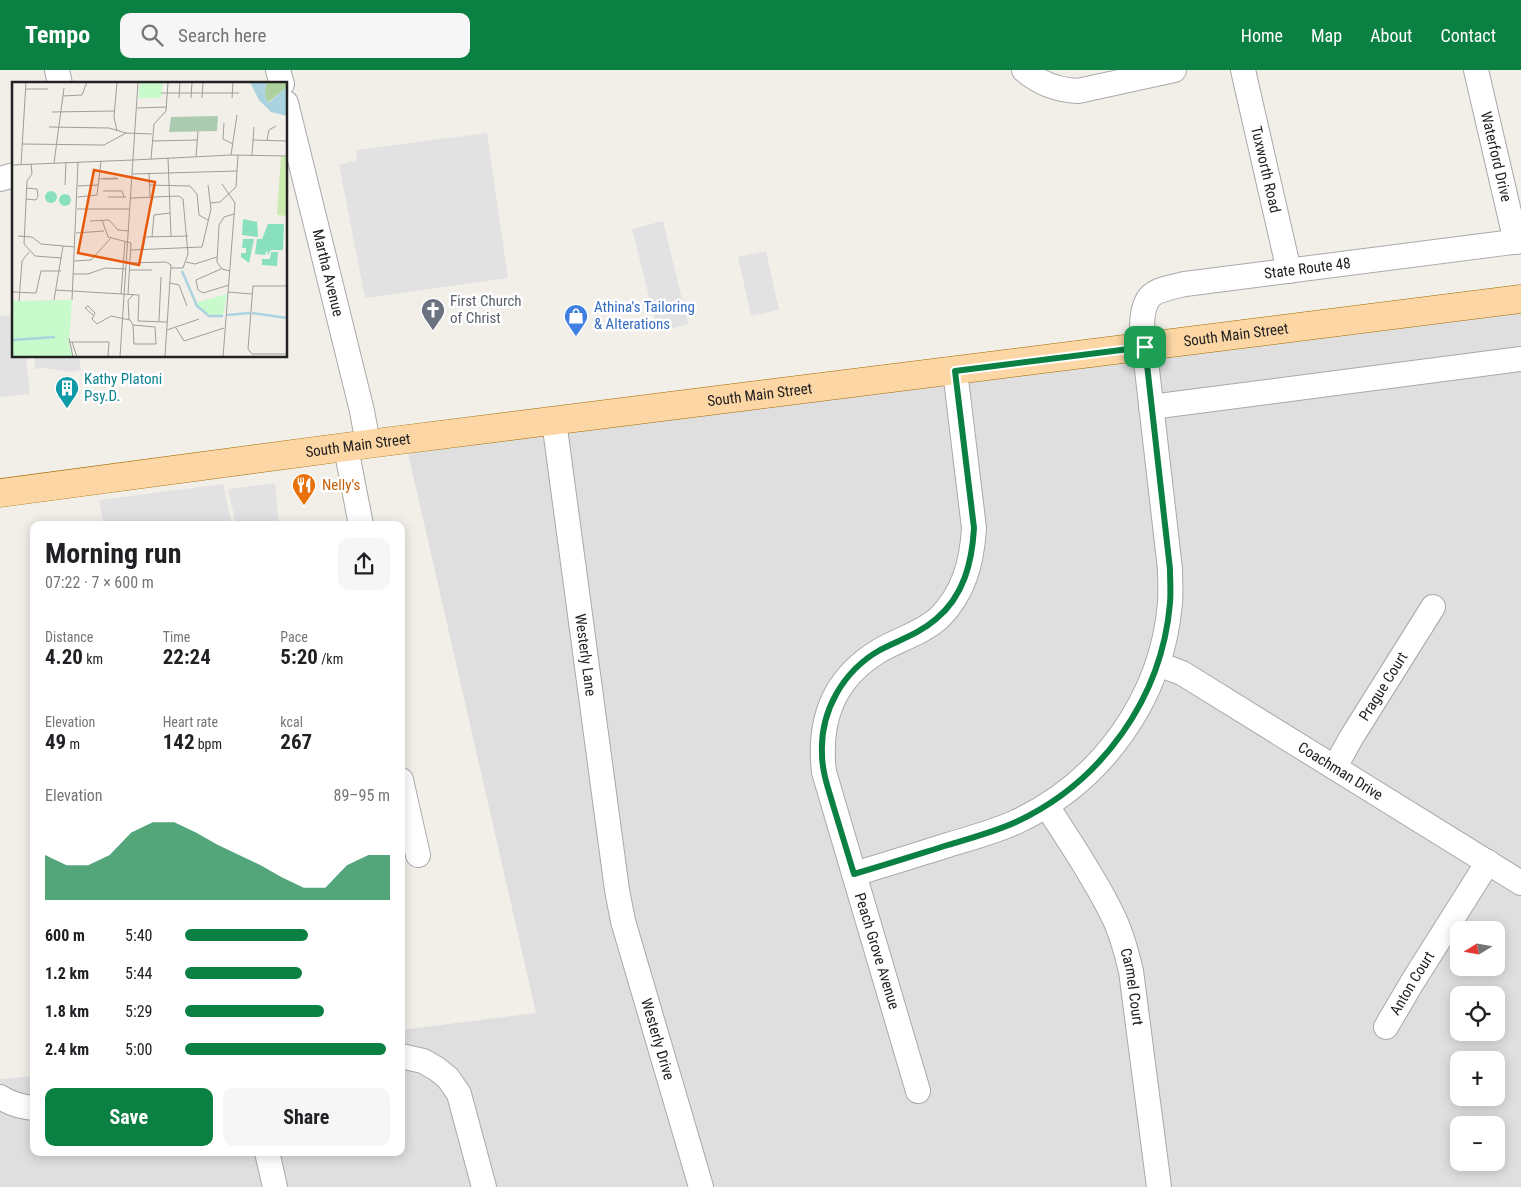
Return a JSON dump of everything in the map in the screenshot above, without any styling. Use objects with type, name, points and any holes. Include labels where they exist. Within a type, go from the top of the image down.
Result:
[{"type":"main road","name":"South Main Street","points":[[0,493],[1521,299]]},
{"type":"street","points":[[1024,70],[1046,84],[1064,90],[1078,91],[1174,70]]},
{"type":"street","name":"Tuxworth Road","points":[[1243,70],[1289,271]]},
{"type":"street","name":"Waterford Drive","points":[[1476,70],[1518,242]]},
{"type":"street","name":"Martha Avenue","points":[[288,111],[362,411],[357,446],[361,521]]},
{"type":"street","name":"State Route 48","points":[[854,874],[993,832],[1047,806],[1084,778],[1112,748],[1132,719],[1150,685],[1158,664],[1170,603],[1170,569],[1142,326],[1146,302],[1151,295],[1159,290],[1184,284],[1518,242]]},
{"type":"street","points":[[1151,407],[1521,359]]},
{"type":"street","name":"Peach Grove Avenue","points":[[918,1091],[824,772],[822,752],[823,729],[835,694],[847,678],[861,664],[880,650],[919,632],[938,618],[961,589],[968,571],[973,552],[974,528],[955,371]]},
{"type":"street","name":"Westerly Lane","points":[[554,421],[617,890]]},
{"type":"street","name":"Prague Court","points":[[1336,767],[1351,738],[1433,607]]},
{"type":"street","name":"Coachman Drive","points":[[1158,664],[1182,673],[1521,883]]},
{"type":"street","points":[[405,798],[418,855]]},
{"type":"street","name":"Carmel Court","points":[[1047,806],[1099,890],[1112,914],[1124,945],[1131,971],[1159,1187]]},
{"type":"street","name":"Anton Court","points":[[1386,1027],[1488,862]]},
{"type":"street","name":"Westerly Drive","points":[[617,890],[623,921],[701,1187]]},
{"type":"street","points":[[405,1057],[423,1061],[437,1069],[448,1078],[459,1094],[484,1187]]},
{"type":"street","points":[[0,1097],[8,1102],[30,1108]]},
{"type":"street","points":[[268,1156],[275,1187]]},
{"type":"shaded area","points":[[487,133],[508,278],[365,298],[339,165],[357,160],[356,150]]},
{"type":"shaded area","points":[[663,221],[688,324],[658,332],[632,229]]},
{"type":"shaded area","points":[[766,251],[779,310],[751,316],[738,257]]},
{"type":"shaded area","points":[[1521,303],[1521,1187],[0,1187],[0,1079],[30,1076],[30,1156],[405,1156],[405,1029],[536,1013],[405,440]]},
{"type":"shaded area","points":[[12,315],[12,358],[26,358],[30,394],[0,397],[0,316]]},
{"type":"shaded area","points":[[34,358],[79,358],[81,370],[71,372],[45,368],[35,369]]},
{"type":"shaded area","points":[[275,483],[279,521],[235,521],[228,489]]},
{"type":"shaded area","points":[[223,484],[231,521],[103,521],[99,500]]},
{"type":"place","name":"First Church of Christ","points":[[433,331]]},
{"type":"place","name":"Athina's Tailoring & Alterations","points":[[576,337]]},
{"type":"place","name":"Kathy Platoni Psy.D.","points":[[67,409]]},
{"type":"place","name":"Nelly's","points":[[304,506]]},
{"type":"route","points":[[1145,347],[1170,569],[1170,603],[1158,664],[1150,685],[1132,719],[1112,748],[1084,778],[1047,806],[993,832],[854,874],[824,772],[822,752],[823,729],[835,694],[847,678],[861,664],[880,650],[919,632],[938,618],[961,589],[968,571],[973,552],[974,528],[955,371],[1145,347]]}]
